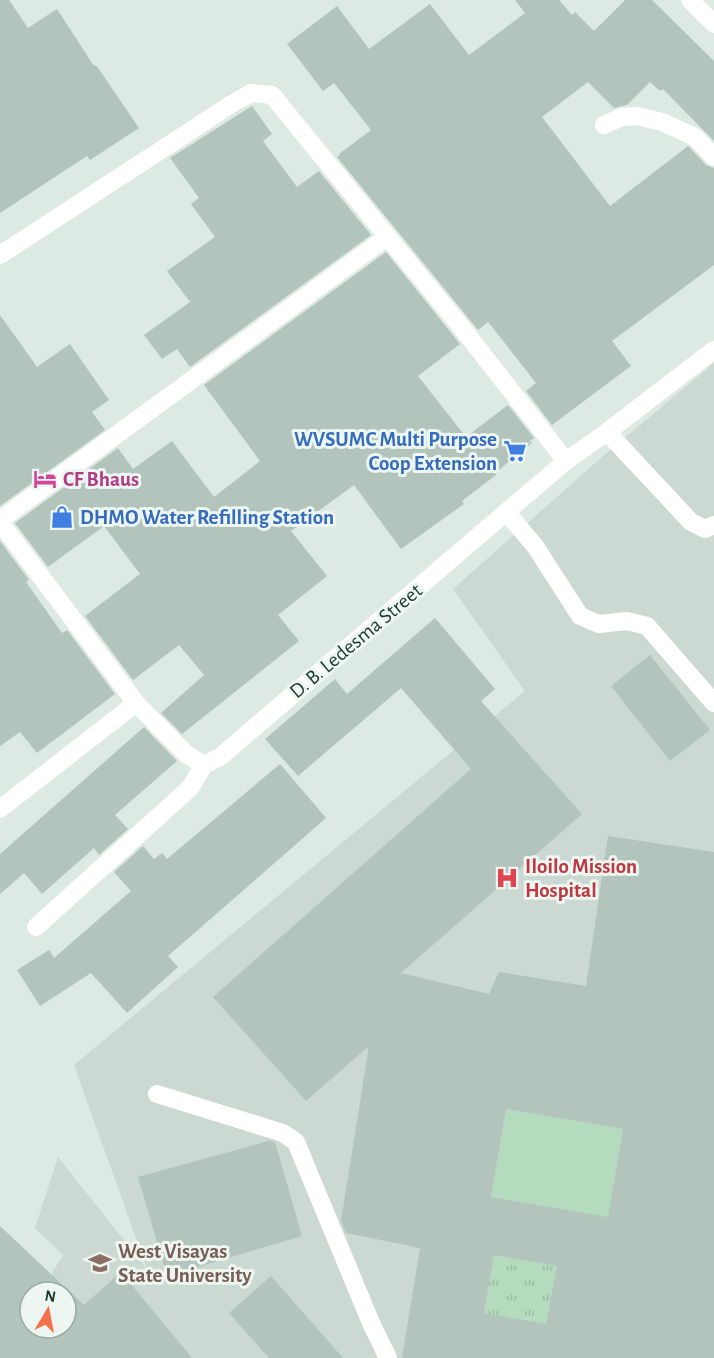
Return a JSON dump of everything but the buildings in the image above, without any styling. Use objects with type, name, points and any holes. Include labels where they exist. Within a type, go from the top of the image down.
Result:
[{"type":"street","points":[[690,0],[714,24]]},
{"type":"street","points":[[0,255],[230,105],[251,93],[272,95],[462,328],[566,461]]},
{"type":"street","points":[[604,125],[622,117],[637,116],[662,122],[695,137],[714,157]]},
{"type":"street","points":[[36,927],[190,788],[204,765],[186,754],[136,703],[0,521],[387,237]]},
{"type":"street","name":"D. B. Ledesma Street","points":[[204,765],[220,757],[566,461],[714,350]]},
{"type":"street","points":[[607,432],[691,522],[705,529],[714,525]]},
{"type":"street","points":[[506,512],[535,546],[580,616],[599,624],[627,621],[647,626],[714,703]]},
{"type":"street","points":[[0,809],[136,703]]},
{"type":"street","points":[[157,1094],[284,1133],[296,1142],[371,1323],[388,1358]]},
{"type":"shaded area","name":"Iloilo Mission Hospital","points":[[714,363],[714,1358],[0,1358],[18,1340],[78,1340],[78,1280],[47,1280],[63,1255],[35,1228],[58,1157],[147,1269],[74,1065],[525,691],[453,589],[602,457]]},
{"type":"green space","points":[[506,1109],[623,1129],[608,1217],[491,1197]]},
{"type":"green space","points":[[494,1255],[557,1266],[546,1324],[484,1313]]},
{"type":"place","name":"WVSUMC Multi Purpose Coop Extension","points":[[515,451]]},
{"type":"place","name":"CF Bhaus","points":[[45,479]]},
{"type":"place","name":"DHMO Water Refilling Station","points":[[62,517]]},
{"type":"place","name":"Iloilo Mission Hospital","points":[[507,878]]},
{"type":"place","name":"West Visayas State University","points":[[100,1263]]}]
